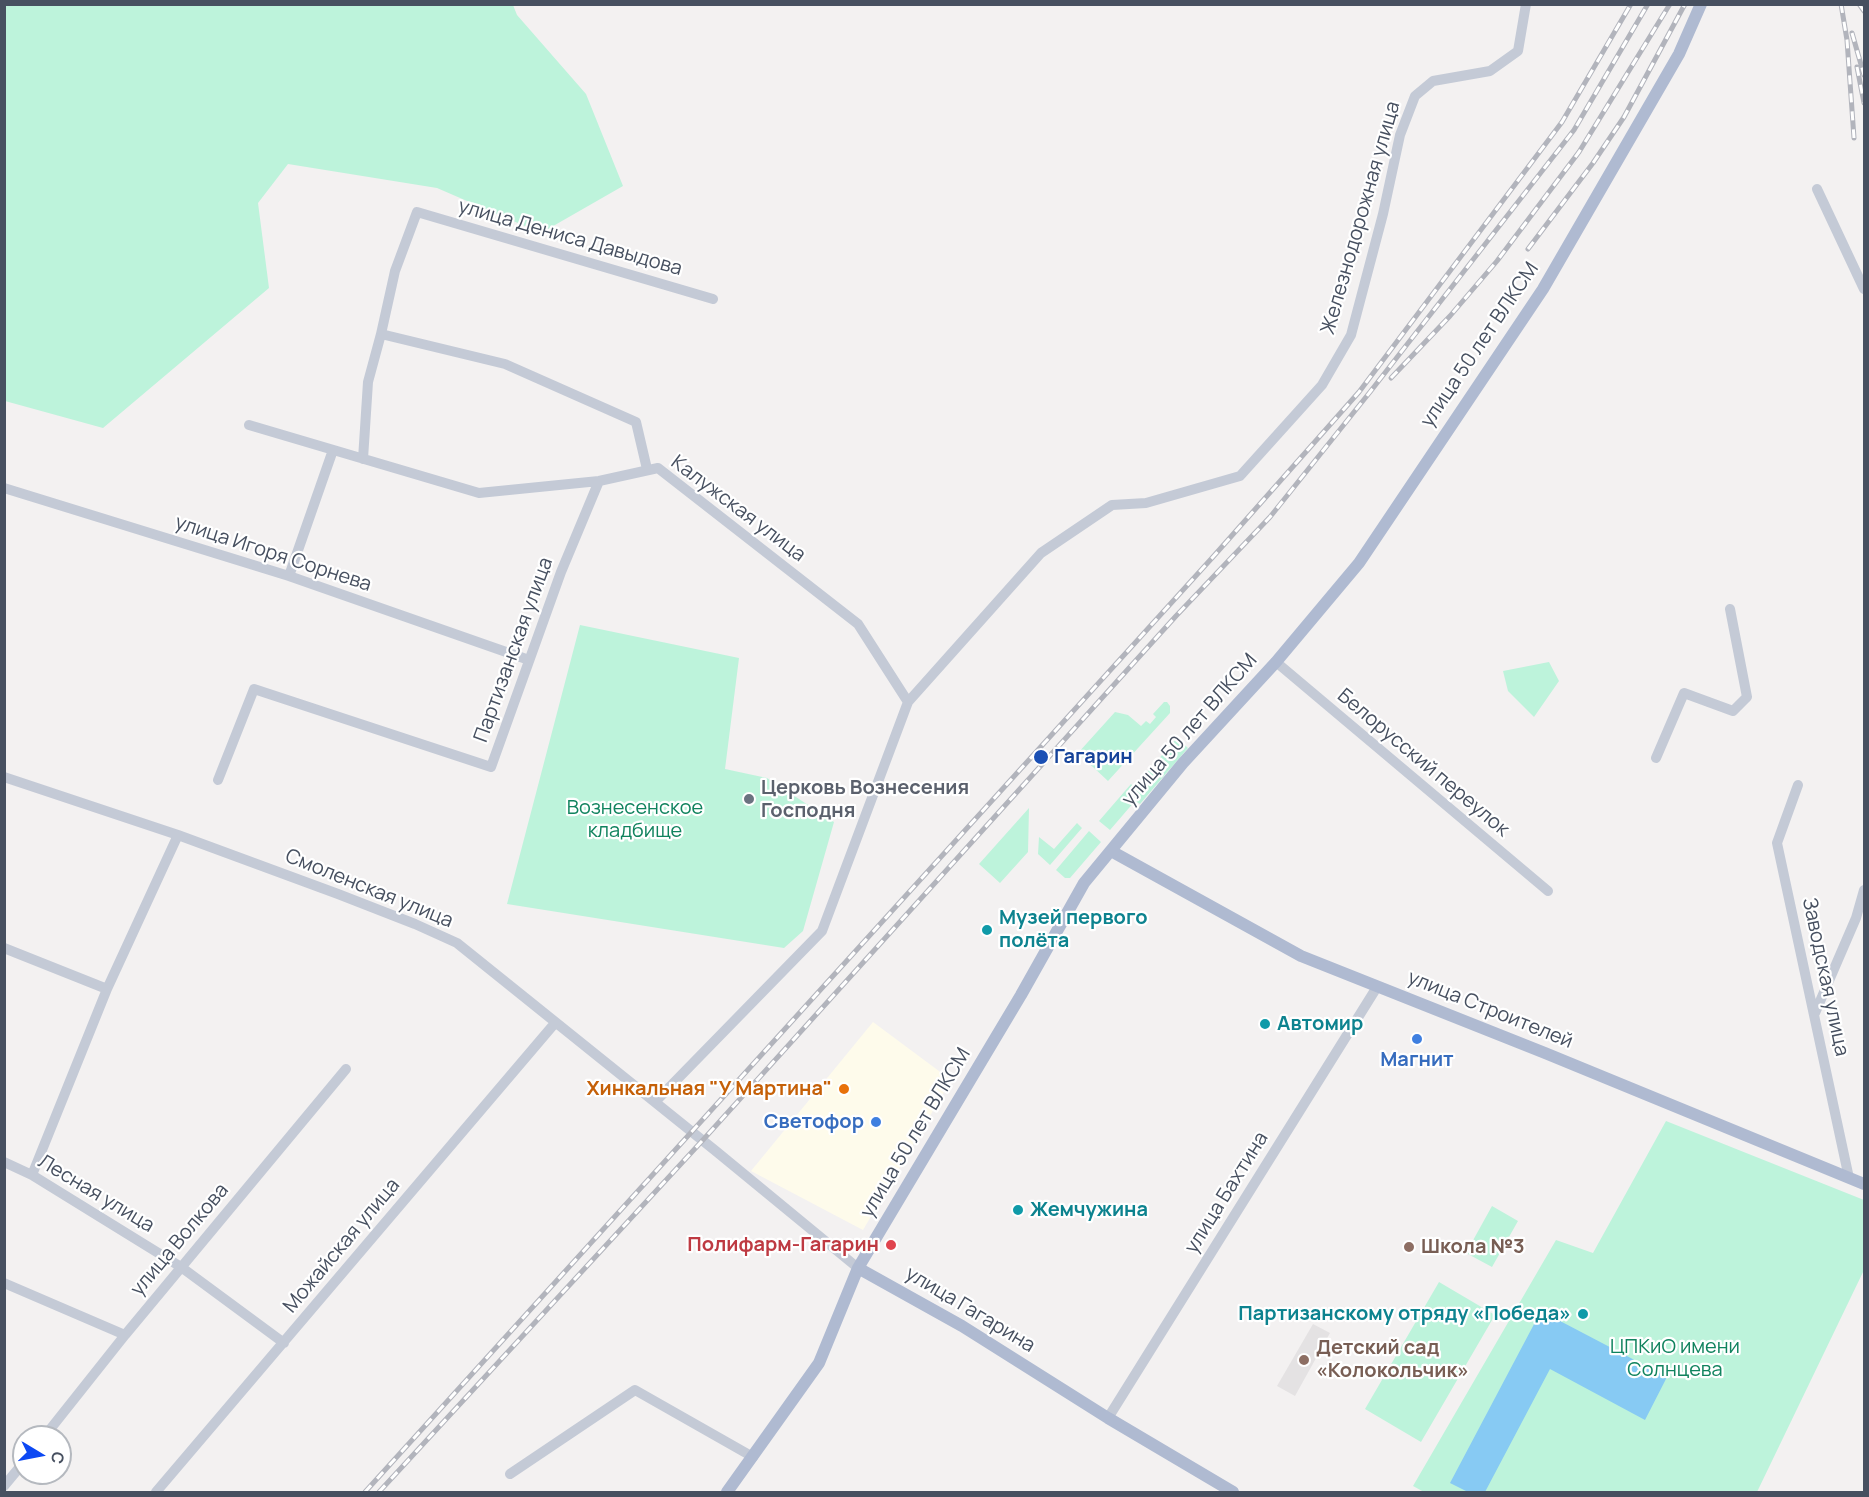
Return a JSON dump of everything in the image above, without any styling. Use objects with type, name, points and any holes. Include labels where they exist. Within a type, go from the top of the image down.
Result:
[{"type":"main road","name":"улица 50 лет ВЛКСМ","points":[[727,1492],[819,1363],[858,1268],[1015,1005],[1084,883],[1184,763],[1276,663],[1359,563],[1543,289],[1679,54],[1701,4]]},
{"type":"main road","name":"улица Строителей","points":[[1111,851],[1301,956],[1864,1184]]},
{"type":"main road","name":"улица Гагарина","points":[[858,1268],[962,1326],[1108,1418],[1233,1492]]},
{"type":"street","name":"Железнодорожная улица","points":[[656,1102],[822,930],[908,702],[1041,553],[1112,505],[1146,503],[1240,476],[1322,385],[1351,335],[1401,135],[1415,96],[1433,81],[1490,71],[1518,51],[1526,4]]},
{"type":"street","points":[[1817,189],[1864,289]]},
{"type":"street","name":"улица Дениса Давыдова","points":[[381,334],[395,272],[417,212],[713,299]]},
{"type":"street","points":[[363,459],[368,382],[381,334],[505,364],[636,422],[647,469]]},
{"type":"street","name":"Калужская улица","points":[[249,425],[479,493],[599,481],[658,468],[858,624],[908,702]]},
{"type":"street","points":[[288,576],[333,450]]},
{"type":"street","name":"Партизанская улица","points":[[218,780],[254,689],[491,767],[561,572],[599,481]]},
{"type":"street","name":"улица Игоря Сорнева","points":[[4,488],[288,576],[529,660]]},
{"type":"street","points":[[1656,758],[1684,693],[1733,711],[1747,696],[1730,609]]},
{"type":"street","name":"Белорусский переулок","points":[[1276,663],[1548,891]]},
{"type":"street","name":"Смоленская улица","points":[[4,777],[178,835],[338,894],[457,943],[702,1140]]},
{"type":"street","name":"Заводская улица","points":[[1798,785],[1777,843],[1849,1178]]},
{"type":"street","points":[[32,1175],[107,989],[178,835]]},
{"type":"street","points":[[1815,1013],[1856,918],[1864,890]]},
{"type":"street","points":[[4,948],[107,989]]},
{"type":"street","name":"улица Бахтина","points":[[1108,1418],[1377,987]]},
{"type":"street","name":"Можайская улица","points":[[156,1492],[555,1023]]},
{"type":"street","name":"улица Волкова","points":[[54,1425],[346,1068]]},
{"type":"street","name":"улица Гагарина","points":[[702,1140],[858,1268]]},
{"type":"street","name":"Лесная улица","points":[[4,1162],[32,1175],[181,1267],[284,1342]]},
{"type":"street","points":[[4,1283],[125,1335]]},
{"type":"street","points":[[510,1474],[635,1390],[753,1456]]},
{"type":"shaded area","points":[[873,1022],[951,1080],[863,1230],[751,1171]]},
{"type":"shaded area","name":"Детский сад «Колокольчик»","points":[[1313,1324],[1330,1333],[1295,1396],[1277,1386]]},
{"type":"green space","points":[[4,5],[513,5],[517,15],[586,94],[623,186],[541,233],[437,188],[288,164],[258,203],[269,288],[103,428],[5,401]]},
{"type":"green space","name":"Вознесенское кладбище","points":[[580,625],[739,658],[725,769],[767,778],[834,822],[803,931],[784,948],[507,904]]},
{"type":"green space","points":[[1549,662],[1559,681],[1534,717],[1508,691],[1503,671]]},
{"type":"green space","points":[[1164,702],[1170,706],[1170,713],[1108,781],[1078,753],[1115,712],[1128,715],[1141,726],[1146,721],[1150,724],[1156,717],[1153,714]]},
{"type":"green space","points":[[1177,738],[1188,748],[1140,804],[1135,801],[1110,830],[1099,821],[1131,784],[1134,787]]},
{"type":"green space","points":[[1029,808],[1028,852],[1000,883],[979,864]]},
{"type":"green space","points":[[1077,823],[1082,828],[1050,865],[1038,854],[1039,837],[1054,849]]},
{"type":"green space","points":[[1089,831],[1101,842],[1070,878],[1065,878],[1056,870]]},
{"type":"green space","name":"ЦПКиО имени Солнцева","points":[[1666,1121],[1864,1200],[1864,1270],[1757,1492],[1424,1492],[1413,1486],[1556,1240],[1593,1253]]},
{"type":"green space","points":[[1492,1206],[1518,1221],[1492,1267],[1466,1253]]},
{"type":"green space","points":[[1439,1282],[1495,1315],[1421,1442],[1365,1409]]},
{"type":"water","points":[[1541,1311],[1667,1377],[1645,1420],[1550,1369],[1485,1492],[1468,1492],[1450,1483]]},
{"type":"railway","points":[[365,1492],[1212,558],[1359,392],[1562,122],[1631,4]]},
{"type":"railway","points":[[379,1492],[702,1141],[1176,616],[1270,517],[1574,130],[1648,4]]},
{"type":"railway","points":[[1391,378],[1450,316],[1497,261],[1579,152],[1670,4]]},
{"type":"railway","points":[[1528,249],[1593,163],[1624,117],[1685,4]]},
{"type":"railway","points":[[1841,4],[1847,40],[1854,138]]},
{"type":"railway","points":[[1859,4],[1864,11]]},
{"type":"railway","points":[[1852,33],[1864,75]]},
{"type":"railway","points":[[1857,67],[1864,103]]},
{"type":"place","name":"Гагарин","points":[[1041,757]]},
{"type":"place","name":"Церковь Вознесения Господня","points":[[749,799]]},
{"type":"place","name":"Музей первого полёта","points":[[987,930]]},
{"type":"place","name":"Автомир","points":[[1265,1024]]},
{"type":"place","name":"Магнит","points":[[1417,1039]]},
{"type":"place","name":"Хинкальная \"У Мартина\"","points":[[844,1089]]},
{"type":"place","name":"Светофор","points":[[876,1122]]},
{"type":"place","name":"Жемчужина","points":[[1018,1210]]},
{"type":"place","name":"Полифарм-Гагарин","points":[[891,1245]]},
{"type":"place","name":"Школа №3","points":[[1409,1247]]},
{"type":"place","name":"Партизанскому отряду «Победа»","points":[[1583,1314]]},
{"type":"place","name":"Детский сад «Колокольчик»","points":[[1304,1360]]}]
